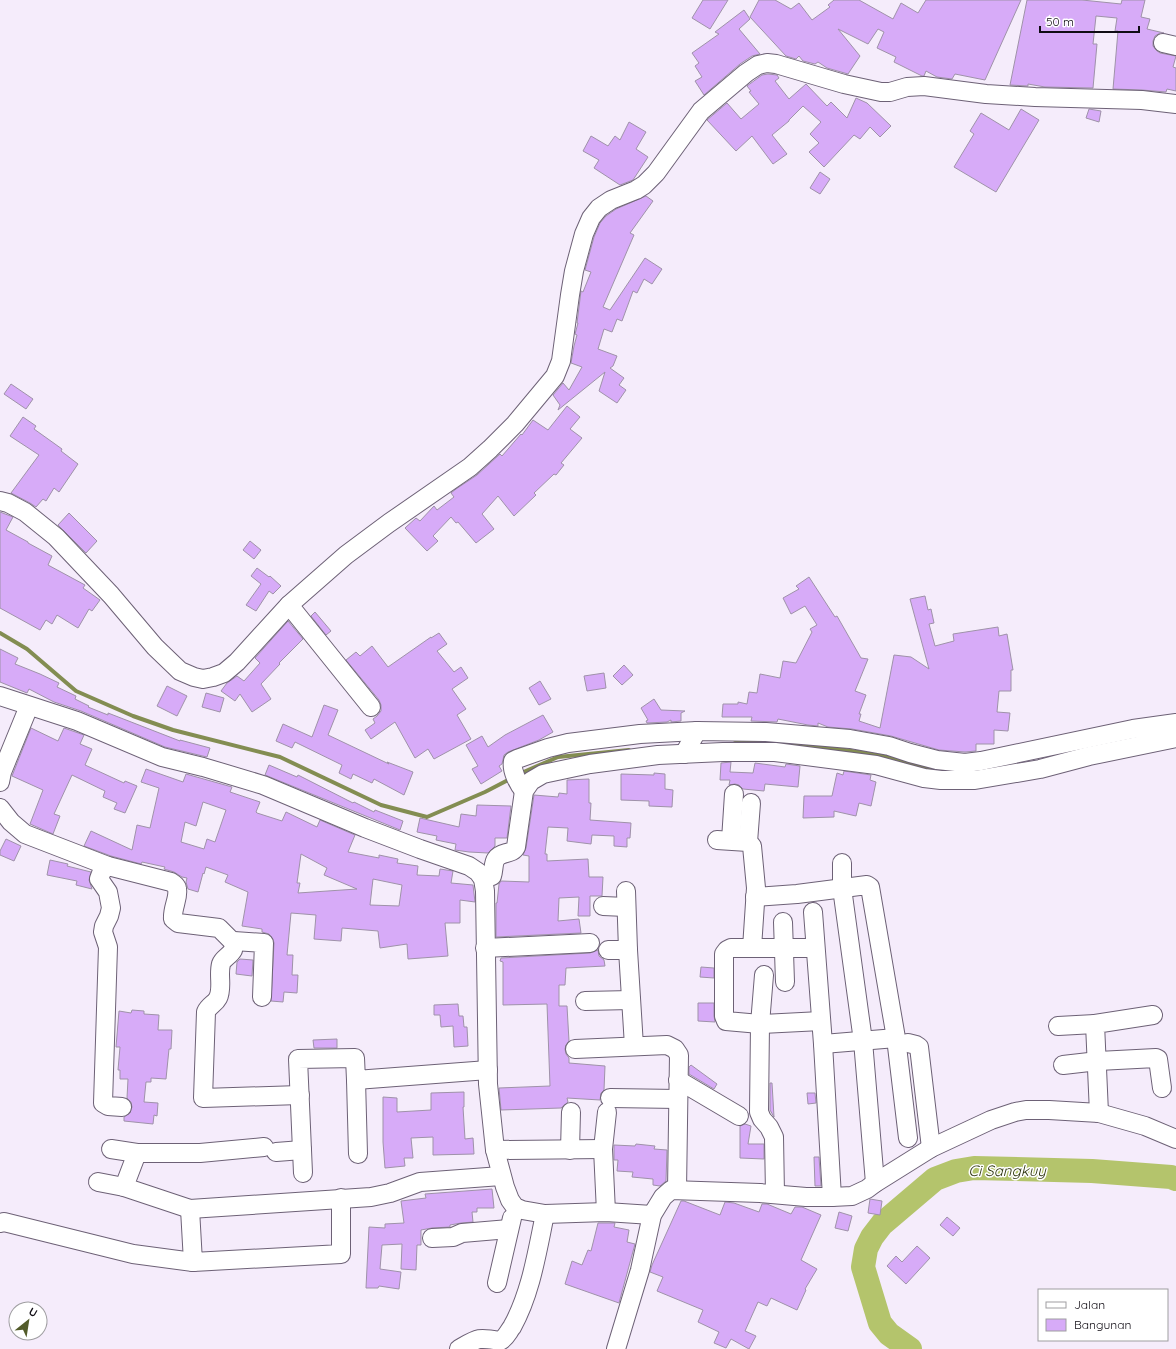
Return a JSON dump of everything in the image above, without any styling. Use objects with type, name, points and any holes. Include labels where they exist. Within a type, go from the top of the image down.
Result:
[{"type":"street","points":[[0,501],[8,503],[25,512],[56,536],[111,595],[155,648],[180,671],[203,679],[213,677],[224,673],[238,662],[289,605],[358,546],[470,467],[514,424],[555,376],[562,361],[574,271],[584,234],[591,218],[599,208],[611,200],[636,190],[644,185],[656,173],[701,111],[746,73],[758,65],[767,63],[776,64],[844,84],[881,92],[890,92],[907,87],[924,86],[986,94],[1142,100],[1176,104]]},
{"type":"street","points":[[289,605],[371,707]]},
{"type":"street","points":[[0,696],[77,721],[162,757],[262,785],[365,828],[469,866],[478,872],[483,879],[485,891],[488,1084],[498,1164],[505,1187],[514,1207],[497,1283]]},
{"type":"street","points":[[0,782],[2,772],[29,706]]},
{"type":"street","points":[[518,778],[531,781],[543,774],[590,764],[685,752],[723,752],[785,743],[868,741],[889,746],[925,758],[965,762],[981,761],[1133,729],[1176,723]]},
{"type":"street","points":[[685,752],[696,732]]},
{"type":"street","points":[[483,879],[492,876],[496,859],[500,855],[512,852],[516,847],[518,778],[514,761],[548,748],[568,743],[640,734],[766,732],[785,743],[924,778],[941,780],[975,780],[1040,768],[1176,738]]},
{"type":"street","points":[[732,841],[734,794]]},
{"type":"street","points":[[732,841],[751,803]]},
{"type":"street","points":[[0,808],[11,822],[25,834],[108,866],[171,882],[176,885],[178,890],[172,913],[173,919],[178,923],[219,928],[231,940],[234,941],[264,943],[262,997]]},
{"type":"street","points":[[732,841],[752,846],[756,883],[752,948]]},
{"type":"street","points":[[842,863],[842,888],[863,1041],[875,1183]]},
{"type":"street","points":[[108,866],[102,872],[99,879],[108,892],[110,908],[110,916],[104,926],[103,932],[108,947],[103,1103],[108,1106],[122,1107]]},
{"type":"street","points":[[755,897],[797,894],[867,885],[870,886],[902,1041],[908,1138]]},
{"type":"street","points":[[603,906],[626,899],[634,1046]]},
{"type":"street","points":[[813,912],[823,1044],[832,1198]]},
{"type":"street","points":[[783,922],[785,982]]},
{"type":"street","points":[[234,941],[232,952],[222,962],[218,997],[216,1002],[207,1008],[206,1012],[203,1098],[300,1095]]},
{"type":"street","points":[[485,948],[590,943]]},
{"type":"street","points":[[815,948],[731,948],[727,950],[724,954],[724,1016],[726,1021],[760,1024],[821,1021]]},
{"type":"street","points":[[608,950],[628,950]]},
{"type":"street","points":[[764,975],[760,1024],[759,1112],[774,1137],[775,1194]]},
{"type":"street","points":[[585,1001],[631,1000]]},
{"type":"street","points":[[1058,1026],[1096,1024],[1153,1014]]},
{"type":"street","points":[[1096,1024],[1099,1113]]},
{"type":"street","points":[[823,1044],[863,1041],[902,1041],[919,1047],[931,1148]]},
{"type":"street","points":[[575,1050],[667,1045],[675,1049],[678,1055],[677,1190]]},
{"type":"street","points":[[303,1173],[298,1059],[355,1051],[358,1154]]},
{"type":"street","points":[[1063,1066],[1098,1061],[1156,1058],[1158,1059],[1162,1088]]},
{"type":"street","points":[[356,1080],[488,1070]]},
{"type":"street","points":[[678,1080],[739,1116]]},
{"type":"street","points":[[606,1212],[603,1149],[609,1105],[678,1099]]},
{"type":"street","points":[[616,1349],[640,1270],[652,1215],[666,1193],[671,1190],[832,1198],[852,1196],[867,1189],[931,1148],[991,1120],[1026,1110],[1099,1113],[1145,1126],[1176,1139]]},
{"type":"street","points":[[570,1150],[571,1112]]},
{"type":"street","points":[[111,1149],[137,1153],[302,1150]]},
{"type":"street","points":[[98,1182],[124,1187],[190,1209],[371,1197],[390,1193],[420,1182],[498,1164],[570,1150],[603,1149]]},
{"type":"street","points":[[124,1187],[137,1153]]},
{"type":"street","points":[[0,1223],[4,1222],[133,1254],[193,1262],[341,1254],[341,1198]]},
{"type":"street","points":[[514,1207],[529,1212],[545,1214],[606,1212],[652,1215]]},
{"type":"street","points":[[190,1209],[193,1262]]},
{"type":"street","points":[[459,1349],[482,1338],[500,1341],[506,1336],[517,1318],[535,1265],[545,1214]]},
{"type":"street","points":[[432,1238],[453,1237],[462,1233],[509,1229]]},
{"type":"building","points":[[703,0],[728,0],[710,29],[692,18]]},
{"type":"building","points":[[759,0],[775,0],[791,9],[799,3],[812,20],[830,7],[828,5],[834,0],[859,0],[893,19],[901,3],[918,13],[926,0],[1021,0],[985,80],[955,74],[952,79],[937,77],[926,71],[924,76],[922,76],[894,62],[896,57],[877,48],[884,32],[878,29],[868,44],[838,29],[860,56],[848,74],[827,68],[818,62],[815,64],[803,61],[799,56],[796,59],[786,56],[750,17]]},
{"type":"building","points":[[1027,0],[1082,0],[1121,4],[1122,0],[1145,0],[1141,17],[1150,19],[1147,29],[1164,33],[1160,33],[1155,36],[1153,46],[1160,53],[1176,56],[1173,67],[1176,68],[1176,91],[1167,89],[1166,92],[1113,89],[1118,31],[1115,31],[1117,18],[1096,16],[1093,44],[1097,44],[1093,88],[1045,87],[1028,84],[1028,86],[1010,85]]},
{"type":"building","points":[[744,10],[750,19],[739,29],[760,54],[752,56],[740,64],[704,95],[695,81],[702,77],[695,66],[699,63],[692,53],[719,34],[715,32]]},
{"type":"building","points":[[762,75],[777,75],[779,78],[775,81],[789,99],[806,84],[827,106],[831,102],[847,118],[856,98],[867,103],[891,126],[880,137],[870,127],[860,139],[854,135],[824,167],[809,152],[819,143],[810,134],[821,122],[803,106],[789,121],[772,135],[787,154],[773,164],[752,136],[736,151],[707,120],[727,103],[741,119],[759,104],[749,92],[751,91],[747,86]]},
{"type":"building","points":[[1021,109],[1039,120],[996,192],[954,167],[974,134],[970,131],[981,113],[1009,130]]},
{"type":"building","points":[[1089,109],[1101,111],[1099,122],[1086,118]]},
{"type":"building","points":[[629,122],[646,132],[636,149],[648,157],[633,180],[620,185],[594,168],[599,160],[583,151],[591,136],[608,146],[615,136],[620,140]]},
{"type":"building","points":[[820,172],[830,179],[820,194],[810,188]]},
{"type":"building","points":[[646,196],[653,201],[630,233],[634,235],[603,307],[610,310],[645,258],[662,269],[652,284],[644,279],[637,293],[633,291],[622,321],[617,319],[612,332],[604,329],[598,349],[617,356],[613,366],[610,368],[624,378],[619,385],[626,390],[617,403],[599,391],[605,372],[558,410],[560,405],[553,395],[563,383],[569,390],[582,367],[571,363],[577,335],[575,334],[578,323],[581,291],[583,292],[591,272],[585,270],[594,237],[600,223],[606,216],[616,209]]},
{"type":"building","points":[[11,384],[33,399],[26,409],[4,394]]},
{"type":"building","points":[[567,406],[580,417],[570,429],[582,438],[561,463],[564,465],[556,475],[554,474],[534,493],[536,495],[514,516],[498,496],[482,514],[494,529],[476,543],[458,522],[456,523],[451,517],[433,536],[438,541],[427,551],[405,528],[416,518],[420,521],[434,506],[437,510],[454,497],[451,493],[477,475],[500,454],[502,456],[521,434],[522,435],[533,420],[548,430]]},
{"type":"building","points":[[23,417],[36,426],[34,429],[62,449],[61,451],[78,464],[59,492],[54,488],[46,501],[43,499],[36,507],[11,493],[39,455],[10,436]]},
{"type":"building","points":[[0,512],[13,517],[6,530],[52,556],[48,565],[85,585],[83,588],[100,600],[92,611],[89,609],[78,628],[57,615],[52,624],[46,620],[40,630],[0,608]]},
{"type":"building","points":[[69,513],[97,541],[86,553],[58,525]]},
{"type":"building","points":[[250,541],[261,550],[254,559],[243,550]]},
{"type":"building","points":[[257,568],[269,577],[270,576],[281,586],[273,594],[269,591],[256,611],[246,605],[261,584],[251,576]]},
{"type":"building","points":[[809,577],[835,617],[837,616],[861,658],[868,659],[855,691],[866,695],[859,714],[861,714],[859,721],[880,728],[894,655],[911,657],[929,669],[910,599],[925,596],[928,610],[931,609],[934,623],[929,624],[935,646],[954,641],[953,634],[998,627],[999,636],[1007,634],[1013,670],[1011,670],[1011,691],[999,691],[997,712],[1010,713],[1008,731],[994,730],[994,744],[976,744],[976,751],[965,752],[939,750],[891,736],[852,729],[828,727],[818,723],[818,726],[778,719],[777,722],[751,721],[752,717],[722,717],[723,704],[738,704],[738,702],[747,704],[749,692],[757,693],[760,674],[780,678],[783,661],[796,663],[812,632],[810,629],[817,625],[805,606],[791,614],[783,598],[799,589],[796,586]]},
{"type":"building","points":[[315,612],[331,631],[326,635],[311,616]]},
{"type":"building","points":[[288,621],[303,639],[261,684],[271,699],[252,712],[240,694],[235,701],[221,691],[227,683],[237,676],[244,681],[260,663],[255,658]]},
{"type":"building","points":[[439,633],[447,644],[437,651],[454,672],[461,667],[468,678],[452,689],[466,709],[457,715],[471,739],[434,759],[428,749],[415,758],[395,722],[371,739],[365,730],[375,723],[373,719],[381,711],[381,705],[379,700],[346,660],[356,652],[360,656],[372,646],[388,667]]},
{"type":"building","points":[[0,649],[18,658],[15,664],[59,683],[57,687],[76,696],[75,699],[89,706],[88,707],[108,715],[108,713],[180,741],[210,748],[207,757],[165,747],[81,711],[54,702],[29,689],[27,693],[0,682]]},
{"type":"building","points":[[624,665],[633,675],[622,685],[613,676]]},
{"type":"building","points":[[604,673],[606,688],[587,691],[584,676]]},
{"type":"building","points":[[540,681],[551,699],[539,705],[529,688]]},
{"type":"building","points":[[167,686],[187,696],[177,716],[157,706]]},
{"type":"building","points":[[206,693],[224,698],[220,712],[202,707]]},
{"type":"building","points":[[654,699],[661,710],[685,711],[681,713],[681,721],[671,722],[671,720],[667,722],[647,723],[646,721],[648,720],[641,708]]},
{"type":"building","points":[[324,705],[338,710],[328,735],[389,764],[387,762],[413,772],[404,795],[374,779],[372,783],[353,774],[351,779],[339,773],[342,765],[295,742],[292,748],[276,741],[283,724],[312,737]]},
{"type":"building","points":[[543,715],[553,732],[539,740],[508,752],[504,755],[502,764],[499,766],[502,771],[481,784],[472,769],[478,766],[466,745],[482,736],[488,747],[505,735]]},
{"type":"building","points":[[31,728],[58,741],[64,728],[84,735],[80,744],[92,749],[85,765],[124,783],[125,781],[137,786],[125,813],[114,809],[117,803],[103,797],[105,791],[72,775],[54,814],[60,816],[53,834],[30,824],[43,790],[12,776]]},
{"type":"building","points":[[731,762],[730,772],[753,773],[755,763],[785,767],[786,764],[800,766],[798,787],[765,784],[764,791],[743,789],[739,785],[735,784],[729,785],[730,780],[720,780],[721,763]]},
{"type":"building","points":[[269,765],[297,777],[298,775],[374,812],[375,810],[403,821],[400,830],[265,775]]},
{"type":"building","points":[[146,769],[183,782],[186,774],[232,787],[230,792],[260,802],[256,812],[257,813],[282,821],[286,812],[317,827],[320,820],[355,835],[348,852],[379,858],[379,855],[398,859],[397,863],[418,866],[417,875],[439,876],[440,869],[453,871],[451,883],[473,885],[475,902],[460,900],[460,923],[445,923],[448,956],[408,959],[407,944],[380,948],[378,931],[342,928],[341,941],[314,939],[316,915],[291,913],[287,955],[293,955],[292,975],[298,975],[297,993],[284,992],[283,1002],[271,1001],[273,939],[269,934],[262,932],[262,929],[242,926],[248,892],[225,882],[228,875],[206,867],[198,892],[188,889],[186,882],[187,878],[164,869],[165,867],[142,862],[141,864],[111,856],[84,846],[91,831],[132,850],[137,825],[150,828],[159,788],[141,782]],"holes":[[[203,802],[226,810],[215,842],[207,839],[204,849],[181,842],[185,822],[196,826]],[[301,854],[327,868],[324,875],[357,889],[298,893],[300,883],[297,883]],[[373,879],[402,885],[399,906],[370,905]]]},
{"type":"building","points":[[844,771],[871,775],[870,780],[876,782],[871,806],[859,803],[856,816],[834,811],[834,817],[803,818],[804,796],[832,796],[837,773],[843,775]]},
{"type":"building","points":[[654,773],[665,774],[665,789],[673,790],[672,807],[649,806],[649,801],[621,800],[621,774],[654,775]]},
{"type":"building","points":[[589,779],[589,803],[591,803],[590,820],[631,823],[630,838],[627,838],[627,847],[614,846],[614,836],[592,835],[591,844],[567,841],[568,828],[548,827],[545,854],[547,854],[547,861],[588,859],[589,877],[603,877],[602,896],[590,896],[590,916],[578,916],[579,897],[559,898],[558,921],[579,919],[581,933],[496,937],[496,903],[499,884],[501,881],[529,882],[529,856],[523,855],[526,848],[534,795],[558,797],[559,793],[567,794],[567,780]]},
{"type":"building","points":[[477,805],[511,806],[507,838],[495,838],[495,846],[488,853],[455,850],[456,844],[436,840],[437,836],[417,832],[420,818],[459,827],[461,814],[476,816]]},
{"type":"building","points":[[6,839],[21,846],[14,861],[0,855],[0,851]]},
{"type":"building","points":[[50,860],[68,864],[67,866],[91,872],[89,880],[92,889],[76,885],[77,881],[47,875]]},
{"type":"building","points":[[598,950],[599,956],[604,960],[605,966],[566,968],[565,985],[559,985],[559,1006],[567,1006],[569,1041],[565,1049],[569,1058],[569,1063],[605,1066],[604,1090],[601,1093],[600,1100],[567,1098],[568,1102],[561,1108],[501,1110],[499,1088],[550,1086],[547,1004],[503,1005],[503,962],[500,961],[501,958],[590,953]]},
{"type":"building","points":[[240,959],[253,960],[252,976],[236,974],[237,962]]},
{"type":"building","points":[[701,967],[714,968],[714,978],[700,977]]},
{"type":"building","points":[[698,1003],[714,1003],[715,1022],[698,1021]]},
{"type":"building","points":[[458,1004],[459,1016],[463,1016],[464,1027],[467,1027],[468,1046],[454,1047],[453,1026],[441,1027],[440,1015],[434,1015],[434,1005]]},
{"type":"building","points":[[132,1010],[144,1011],[144,1014],[159,1015],[158,1030],[172,1030],[171,1049],[169,1049],[166,1079],[151,1078],[151,1082],[146,1082],[144,1102],[158,1103],[157,1116],[154,1115],[153,1124],[124,1121],[124,1117],[130,1113],[132,1107],[131,1102],[127,1098],[128,1079],[120,1079],[120,1070],[118,1070],[120,1047],[116,1047],[119,1011],[131,1013]]},
{"type":"building","points":[[337,1039],[337,1048],[314,1048],[313,1040]]},
{"type":"building","points":[[691,1065],[717,1084],[714,1089],[689,1074],[689,1067]]},
{"type":"building","points":[[770,1083],[772,1083],[774,1117],[770,1110]]},
{"type":"building","points":[[464,1092],[463,1107],[465,1139],[473,1138],[474,1154],[433,1155],[433,1137],[411,1138],[413,1158],[404,1158],[405,1166],[385,1168],[383,1142],[383,1097],[397,1098],[397,1112],[431,1110],[431,1093]]},
{"type":"building","points":[[807,1093],[815,1093],[816,1103],[808,1104]]},
{"type":"building","points":[[745,1124],[751,1126],[748,1144],[764,1144],[764,1159],[740,1158],[740,1126]]},
{"type":"building","points":[[636,1144],[655,1146],[654,1149],[667,1150],[666,1181],[660,1186],[653,1185],[653,1179],[632,1177],[633,1172],[617,1171],[618,1160],[614,1160],[614,1145],[635,1146]]},
{"type":"building","points":[[814,1157],[819,1157],[821,1186],[815,1186]]},
{"type":"building","points":[[492,1189],[494,1208],[477,1208],[477,1212],[472,1212],[473,1222],[450,1225],[450,1227],[421,1230],[421,1245],[417,1245],[416,1270],[401,1269],[402,1244],[382,1245],[380,1269],[401,1272],[399,1289],[379,1286],[378,1288],[366,1288],[369,1227],[385,1228],[385,1224],[404,1223],[401,1201],[426,1198],[425,1194]]},
{"type":"building","points":[[870,1199],[882,1201],[880,1215],[868,1213]]},
{"type":"building","points":[[681,1201],[720,1215],[725,1202],[734,1203],[759,1212],[762,1204],[767,1204],[791,1214],[795,1207],[802,1207],[821,1215],[801,1260],[817,1269],[805,1289],[806,1290],[797,1310],[771,1298],[767,1306],[758,1302],[745,1331],[756,1336],[749,1349],[731,1339],[726,1348],[714,1343],[719,1332],[698,1322],[703,1310],[657,1291],[663,1277],[650,1272]]},
{"type":"building","points":[[839,1212],[852,1216],[848,1231],[835,1228]]},
{"type":"building","points":[[947,1217],[960,1228],[953,1236],[940,1225]]},
{"type":"building","points":[[598,1223],[615,1223],[614,1227],[629,1230],[627,1242],[635,1244],[619,1303],[565,1284],[572,1261],[582,1265],[588,1250],[591,1251]]},
{"type":"building","points":[[917,1246],[930,1258],[906,1284],[887,1266],[896,1256],[902,1262]]},
{"type":"waterway","points":[[0,633],[27,649],[76,691],[133,716],[173,730],[280,757],[381,805],[427,817],[485,792],[512,778]]},
{"type":"waterway","points":[[735,743],[769,742],[825,747],[891,757],[938,771],[950,770]]},
{"type":"waterway","points":[[519,774],[558,757],[629,750]]},
{"type":"waterway","name":"Ci Sangkuy","points":[[910,1349],[889,1334],[880,1323],[863,1267],[866,1249],[872,1237],[882,1224],[935,1179],[956,1171],[974,1168],[1092,1171],[1171,1177],[1176,1179]]}]
